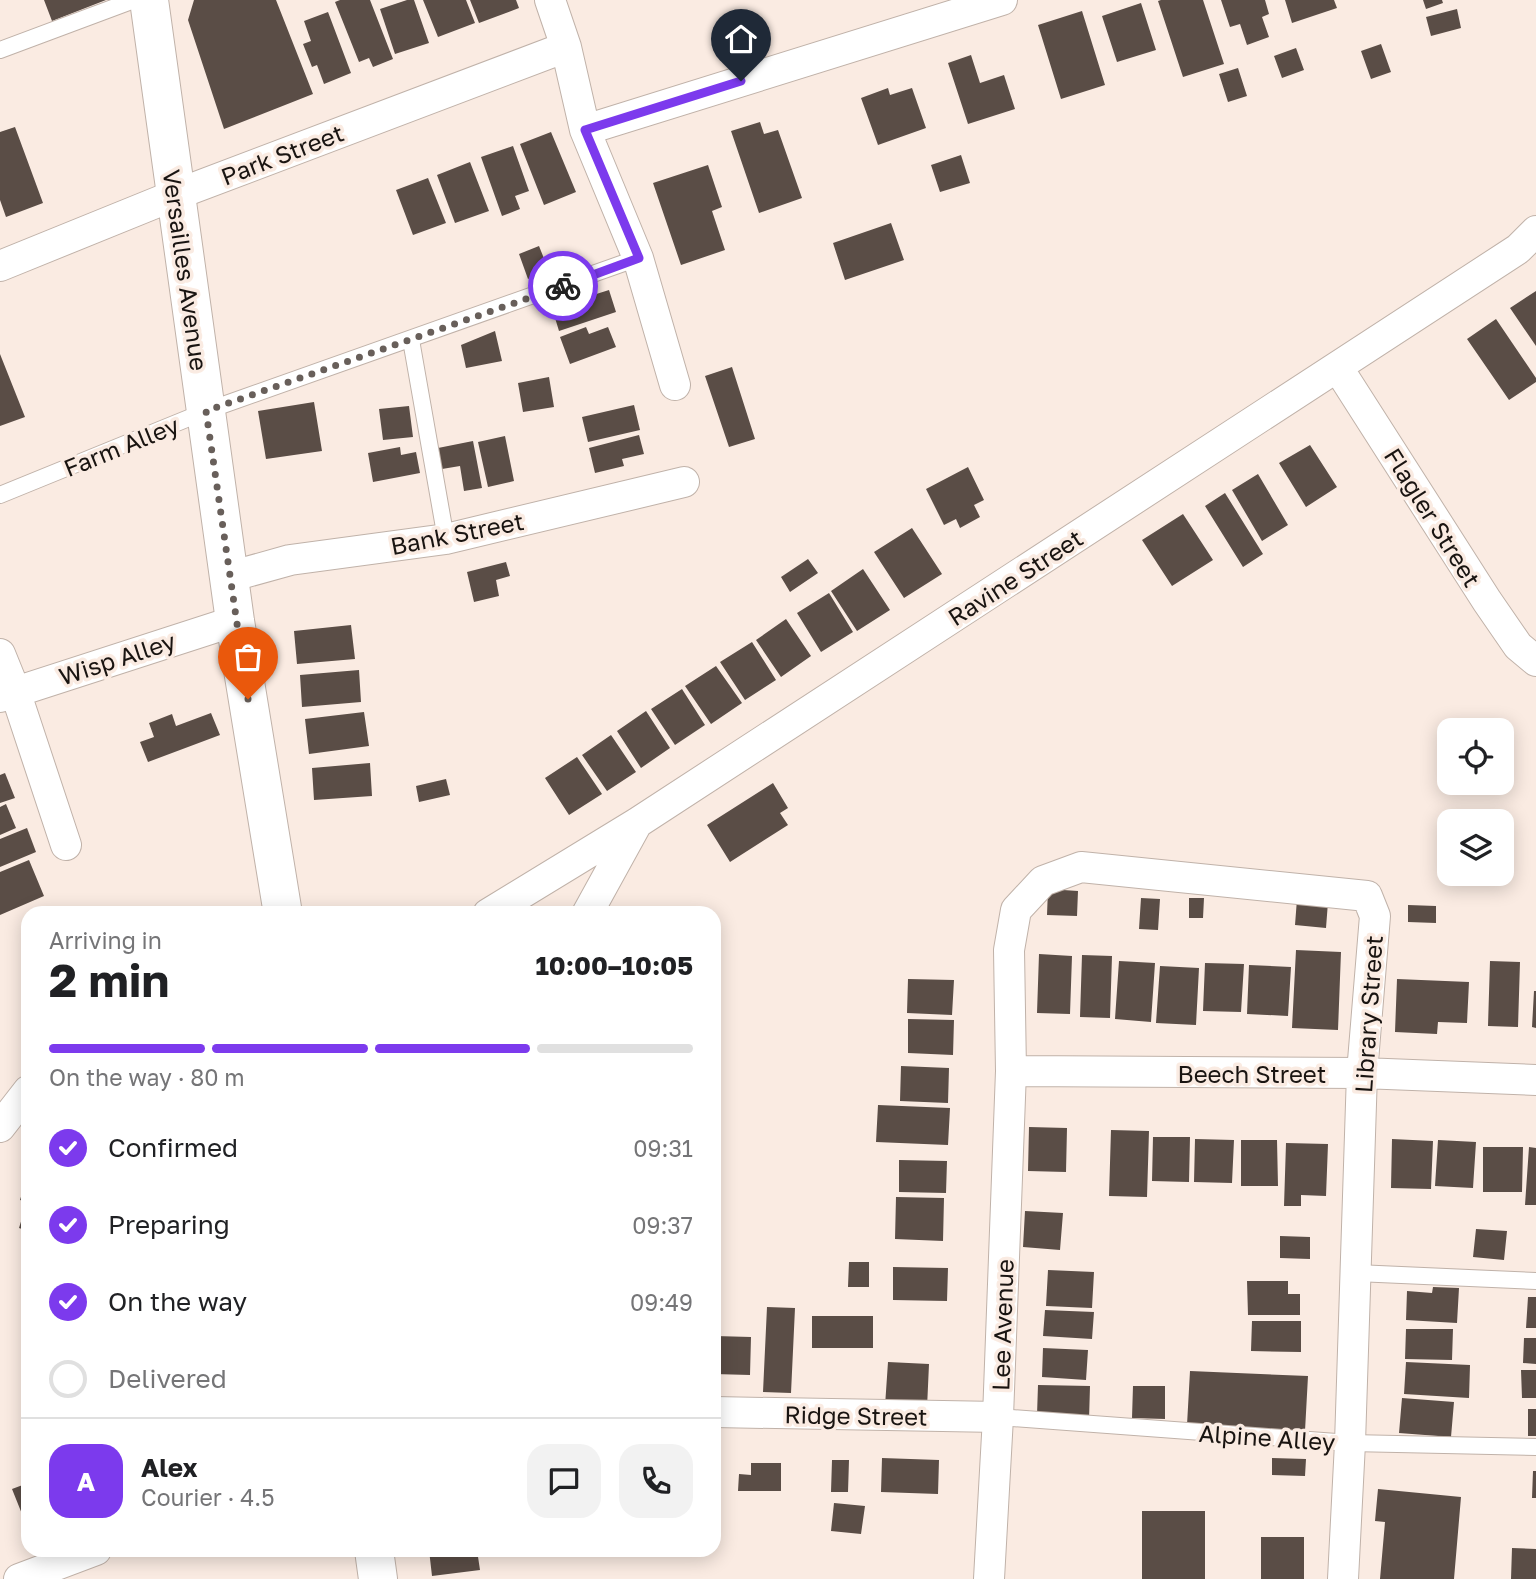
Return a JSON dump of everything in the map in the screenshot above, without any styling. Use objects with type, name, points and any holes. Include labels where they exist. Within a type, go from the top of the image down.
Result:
[{"type":"street","name":"Versailles Avenue","points":[[149,0],[235,621],[281,906]]},
{"type":"street","points":[[550,0],[566,47],[585,130],[639,258],[675,386]]},
{"type":"street","points":[[585,130],[1002,0]]},
{"type":"street","name":"Park Street","points":[[0,266],[176,195],[566,47]]},
{"type":"street","name":"Ravine Street","points":[[501,906],[637,822],[1338,368],[1518,249],[1536,231]]},
{"type":"street","name":"Flagler Street","points":[[1338,368],[1487,601],[1518,646],[1536,661]]},
{"type":"street","name":"Bank Street","points":[[229,577],[290,560],[446,539],[684,482]]},
{"type":"street","name":"Wisp Alley","points":[[7,694],[235,621]]},
{"type":"street","points":[[0,654],[7,694],[66,845]]},
{"type":"street","points":[[591,906],[637,822]]},
{"type":"street","name":"Library Street","points":[[1011,1071],[1009,950],[1016,910],[1044,881],[1081,867],[1367,896],[1375,916],[1362,1073],[1343,1579]]},
{"type":"street","name":"Beech Street","points":[[1011,1071],[1362,1073],[1536,1080]]},
{"type":"street","name":"Lee Avenue","points":[[989,1579],[1011,1071]]},
{"type":"street","points":[[0,1127],[21,1100]]},
{"type":"street","name":"Ridge Street","points":[[721,1412],[998,1418]]},
{"type":"street","points":[[19,1579],[77,1557]]},
{"type":"street","points":[[375,1557],[378,1579]]},
{"type":"lane","points":[[0,50],[134,0]]},
{"type":"lane","name":"Farm Alley","points":[[0,495],[206,411],[639,258]]},
{"type":"lane","points":[[411,340],[446,539]]},
{"type":"lane","points":[[1356,1273],[1536,1281]]},
{"type":"lane","name":"Alpine Alley","points":[[998,1418],[1350,1443],[1536,1447]]},
{"type":"building","points":[[44,0],[106,0],[52,21]]},
{"type":"building","points":[[194,0],[276,0],[313,94],[224,129],[188,20]]},
{"type":"building","points":[[370,0],[393,59],[373,67],[369,58],[359,62],[335,2]]},
{"type":"building","points":[[414,0],[429,43],[395,54],[380,9]]},
{"type":"building","points":[[423,0],[466,0],[475,23],[438,37]]},
{"type":"building","points":[[470,0],[516,0],[519,8],[479,23]]},
{"type":"building","points":[[1203,0],[1224,64],[1183,77],[1158,1]]},
{"type":"building","points":[[1221,0],[1265,0],[1269,14],[1262,17],[1269,37],[1247,45],[1240,24],[1230,27]]},
{"type":"building","points":[[1285,0],[1334,0],[1337,8],[1292,23]]},
{"type":"building","points":[[1423,0],[1442,0],[1443,3],[1426,9]]},
{"type":"building","points":[[1141,3],[1156,50],[1117,62],[1102,16]]},
{"type":"building","points":[[1457,9],[1461,28],[1431,36],[1426,17]]},
{"type":"building","points":[[1082,11],[1105,85],[1061,99],[1038,25]]},
{"type":"building","points":[[328,12],[351,73],[324,84],[317,65],[312,67],[303,44],[311,41],[304,21]]},
{"type":"building","points":[[1381,44],[1391,72],[1371,79],[1361,51]]},
{"type":"building","points":[[1296,48],[1304,70],[1282,78],[1274,56]]},
{"type":"building","points":[[971,55],[980,83],[1004,75],[1015,109],[968,124],[948,63]]},
{"type":"building","points":[[1238,68],[1247,96],[1228,102],[1219,74]]},
{"type":"building","points":[[888,88],[890,95],[912,88],[926,128],[878,145],[861,98]]},
{"type":"building","points":[[760,122],[764,134],[778,130],[802,198],[759,213],[731,131]]},
{"type":"building","points":[[15,127],[43,203],[6,217],[0,200],[0,132]]},
{"type":"building","points":[[551,132],[576,192],[544,205],[520,144]]},
{"type":"building","points":[[513,146],[529,191],[515,196],[520,209],[502,216],[481,157]]},
{"type":"building","points":[[961,155],[970,183],[940,192],[931,165]]},
{"type":"building","points":[[470,162],[489,211],[455,223],[437,175]]},
{"type":"building","points":[[708,165],[722,207],[712,211],[725,250],[681,265],[653,183]]},
{"type":"building","points":[[428,178],[446,223],[413,235],[396,190]]},
{"type":"building","points":[[891,223],[904,260],[845,280],[833,243]]},
{"type":"building","points":[[539,246],[549,271],[528,279],[519,254]]},
{"type":"building","points":[[609,290],[616,312],[559,331],[552,308]]},
{"type":"building","points":[[1536,291],[1536,346],[1510,308]]},
{"type":"building","points":[[1496,319],[1536,378],[1536,382],[1509,400],[1467,339]]},
{"type":"building","points":[[586,327],[589,334],[608,327],[616,347],[570,364],[560,337]]},
{"type":"building","points":[[495,331],[502,361],[466,368],[461,345]]},
{"type":"building","points":[[0,354],[25,417],[0,426]]},
{"type":"building","points":[[732,367],[755,439],[729,447],[705,376]]},
{"type":"building","points":[[549,377],[554,407],[523,412],[518,383]]},
{"type":"building","points":[[314,402],[322,451],[266,459],[258,411]]},
{"type":"building","points":[[634,405],[640,430],[588,442],[582,417]]},
{"type":"building","points":[[409,406],[413,437],[383,440],[379,409]]},
{"type":"building","points":[[639,435],[644,454],[622,459],[624,466],[595,473],[589,448]]},
{"type":"building","points":[[505,436],[514,481],[488,487],[478,442]]},
{"type":"building","points":[[473,441],[482,488],[464,491],[460,466],[442,469],[438,448]]},
{"type":"building","points":[[1310,445],[1337,487],[1306,507],[1279,463]]},
{"type":"building","points":[[400,447],[401,455],[416,452],[420,473],[373,482],[368,453]]},
{"type":"building","points":[[968,467],[984,500],[974,505],[980,517],[960,528],[956,519],[944,525],[926,489]]},
{"type":"building","points":[[1258,474],[1288,525],[1262,541],[1232,490]]},
{"type":"building","points":[[1225,493],[1263,554],[1243,567],[1205,506]]},
{"type":"building","points":[[1183,514],[1213,560],[1172,586],[1142,540]]},
{"type":"building","points":[[912,528],[942,574],[904,598],[874,552]]},
{"type":"building","points":[[808,559],[818,573],[790,592],[781,577]]},
{"type":"building","points":[[506,562],[510,576],[496,580],[499,596],[474,602],[467,572]]},
{"type":"building","points":[[863,569],[890,610],[857,631],[831,591]]},
{"type":"building","points":[[829,593],[853,632],[821,652],[797,613]]},
{"type":"building","points":[[786,619],[811,656],[781,677],[756,640]]},
{"type":"building","points":[[351,625],[355,659],[297,664],[294,631]]},
{"type":"building","points":[[752,642],[776,680],[745,700],[720,662]]},
{"type":"building","points":[[716,666],[742,703],[711,724],[685,686]]},
{"type":"building","points":[[359,670],[361,702],[302,707],[300,675]]},
{"type":"building","points":[[682,689],[705,725],[675,745],[651,709]]},
{"type":"building","points":[[646,711],[670,748],[641,768],[617,731]]},
{"type":"building","points":[[364,712],[369,746],[309,754],[305,719]]},
{"type":"building","points":[[211,713],[220,735],[148,762],[140,742],[154,737],[149,723],[172,714],[176,726]]},
{"type":"building","points":[[611,735],[636,772],[607,791],[582,755]]},
{"type":"building","points":[[577,757],[602,794],[569,815],[545,778]]},
{"type":"building","points":[[370,763],[372,796],[314,800],[312,768]]},
{"type":"building","points":[[5,773],[15,798],[0,803],[0,775]]},
{"type":"building","points":[[446,779],[450,795],[419,802],[416,786]]},
{"type":"building","points":[[773,783],[788,808],[780,813],[788,825],[730,862],[707,825]]},
{"type":"building","points":[[6,804],[16,828],[0,835],[0,807]]},
{"type":"building","points":[[27,828],[36,852],[0,867],[0,839]]},
{"type":"building","points":[[29,860],[44,896],[0,915],[0,872]]},
{"type":"building","points":[[1048,889],[1078,891],[1077,916],[1047,915]]},
{"type":"building","points":[[1141,898],[1160,899],[1158,930],[1139,929]]},
{"type":"building","points":[[1189,898],[1204,898],[1203,918],[1189,918]]},
{"type":"building","points":[[1297,899],[1328,902],[1326,928],[1295,925]]},
{"type":"building","points":[[1408,905],[1436,906],[1436,923],[1408,922]]},
{"type":"building","points":[[1296,950],[1341,952],[1338,1030],[1292,1028]]},
{"type":"building","points":[[1039,954],[1072,956],[1070,1014],[1037,1013]]},
{"type":"building","points":[[1082,955],[1112,956],[1110,1018],[1080,1017]]},
{"type":"building","points":[[1119,961],[1155,963],[1151,1022],[1115,1019]]},
{"type":"building","points":[[1490,961],[1520,962],[1518,1027],[1488,1026]]},
{"type":"building","points":[[1205,963],[1244,964],[1241,1012],[1203,1011]]},
{"type":"building","points":[[1249,965],[1291,967],[1288,1016],[1247,1014]]},
{"type":"building","points":[[1160,966],[1199,968],[1196,1025],[1156,1023]]},
{"type":"building","points":[[908,979],[954,980],[952,1015],[907,1013]]},
{"type":"building","points":[[1397,979],[1469,982],[1467,1023],[1438,1022],[1437,1034],[1395,1032]]},
{"type":"building","points":[[1536,991],[1536,1028],[1532,1027]]},
{"type":"building","points":[[908,1019],[954,1020],[953,1055],[908,1053]]},
{"type":"building","points":[[901,1066],[949,1068],[948,1103],[900,1101]]},
{"type":"building","points":[[878,1105],[950,1108],[948,1145],[876,1142]]},
{"type":"building","points":[[1029,1127],[1067,1128],[1066,1172],[1028,1171]]},
{"type":"building","points":[[1111,1130],[1149,1131],[1147,1197],[1109,1196]]},
{"type":"building","points":[[1153,1137],[1190,1137],[1189,1182],[1152,1181]]},
{"type":"building","points":[[1195,1139],[1234,1140],[1232,1183],[1194,1182]]},
{"type":"building","points":[[1392,1139],[1433,1141],[1431,1189],[1391,1188]]},
{"type":"building","points":[[1241,1140],[1277,1140],[1278,1186],[1241,1186]]},
{"type":"building","points":[[1438,1140],[1476,1142],[1473,1188],[1435,1186]]},
{"type":"building","points":[[1286,1143],[1328,1144],[1326,1196],[1301,1195],[1301,1206],[1284,1206]]},
{"type":"building","points":[[1483,1147],[1523,1147],[1522,1192],[1483,1192]]},
{"type":"building","points":[[1529,1147],[1536,1148],[1536,1205],[1525,1205]]},
{"type":"building","points":[[899,1160],[947,1161],[946,1193],[899,1192]]},
{"type":"building","points":[[896,1197],[944,1198],[943,1241],[895,1239]]},
{"type":"building","points":[[1025,1211],[1063,1213],[1060,1250],[1023,1247]]},
{"type":"building","points":[[1476,1229],[1507,1231],[1504,1260],[1473,1257]]},
{"type":"building","points":[[1280,1236],[1310,1237],[1310,1259],[1280,1258]]},
{"type":"building","points":[[849,1262],[869,1262],[869,1287],[848,1287]]},
{"type":"building","points":[[893,1267],[948,1268],[947,1301],[893,1300]]},
{"type":"building","points":[[1048,1270],[1094,1272],[1092,1308],[1046,1306]]},
{"type":"building","points":[[1247,1281],[1288,1281],[1288,1294],[1300,1294],[1300,1315],[1248,1315]]},
{"type":"building","points":[[1433,1287],[1459,1288],[1457,1323],[1406,1320],[1407,1291],[1432,1293]]},
{"type":"building","points":[[1528,1297],[1536,1297],[1536,1328],[1526,1328]]},
{"type":"building","points":[[767,1307],[795,1308],[791,1393],[763,1392]]},
{"type":"building","points":[[1045,1310],[1094,1312],[1092,1339],[1043,1336]]},
{"type":"building","points":[[812,1316],[873,1316],[873,1348],[812,1348]]},
{"type":"building","points":[[1252,1321],[1301,1321],[1301,1352],[1251,1351]]},
{"type":"building","points":[[1406,1329],[1453,1329],[1452,1360],[1405,1359]]},
{"type":"building","points":[[721,1336],[751,1337],[750,1375],[721,1374]]},
{"type":"building","points":[[1524,1338],[1536,1338],[1536,1364],[1523,1363]]},
{"type":"building","points":[[1043,1348],[1088,1350],[1086,1380],[1042,1377]]},
{"type":"building","points":[[888,1362],[929,1364],[927,1408],[885,1406]]},
{"type":"building","points":[[1406,1362],[1470,1365],[1469,1398],[1404,1394]]},
{"type":"building","points":[[1521,1370],[1536,1370],[1536,1398],[1522,1398]]},
{"type":"building","points":[[1190,1371],[1308,1376],[1305,1431],[1187,1425]]},
{"type":"building","points":[[1038,1385],[1090,1386],[1089,1420],[1037,1415]]},
{"type":"building","points":[[1133,1386],[1165,1386],[1165,1419],[1132,1418]]},
{"type":"building","points":[[1402,1398],[1454,1402],[1451,1437],[1399,1433]]},
{"type":"building","points":[[1528,1409],[1536,1409],[1536,1436],[1528,1436]]},
{"type":"building","points":[[882,1458],[939,1460],[938,1494],[881,1492]]},
{"type":"building","points":[[1272,1458],[1306,1459],[1305,1476],[1272,1475]]},
{"type":"building","points":[[832,1460],[849,1460],[848,1492],[831,1492]]},
{"type":"building","points":[[751,1463],[781,1463],[781,1491],[738,1491],[739,1474],[751,1475]]},
{"type":"building","points":[[1533,1471],[1536,1471],[1536,1498],[1532,1498]]},
{"type":"building","points":[[21,1486],[21,1512],[12,1489]]},
{"type":"building","points":[[1378,1489],[1461,1497],[1454,1579],[1380,1579],[1385,1522],[1375,1521]]},
{"type":"building","points":[[834,1503],[865,1506],[861,1534],[831,1531]]},
{"type":"building","points":[[1142,1511],[1205,1511],[1205,1579],[1142,1579]]},
{"type":"building","points":[[1261,1537],[1304,1537],[1304,1579],[1261,1579]]},
{"type":"building","points":[[1512,1548],[1536,1549],[1536,1579],[1511,1579]]},
{"type":"building","points":[[430,1557],[478,1557],[480,1570],[432,1576]]},
{"type":"way so far","points":[[248,699],[206,411],[563,286]]},
{"type":"route","points":[[563,286],[639,258],[585,130],[741,81]]}]
